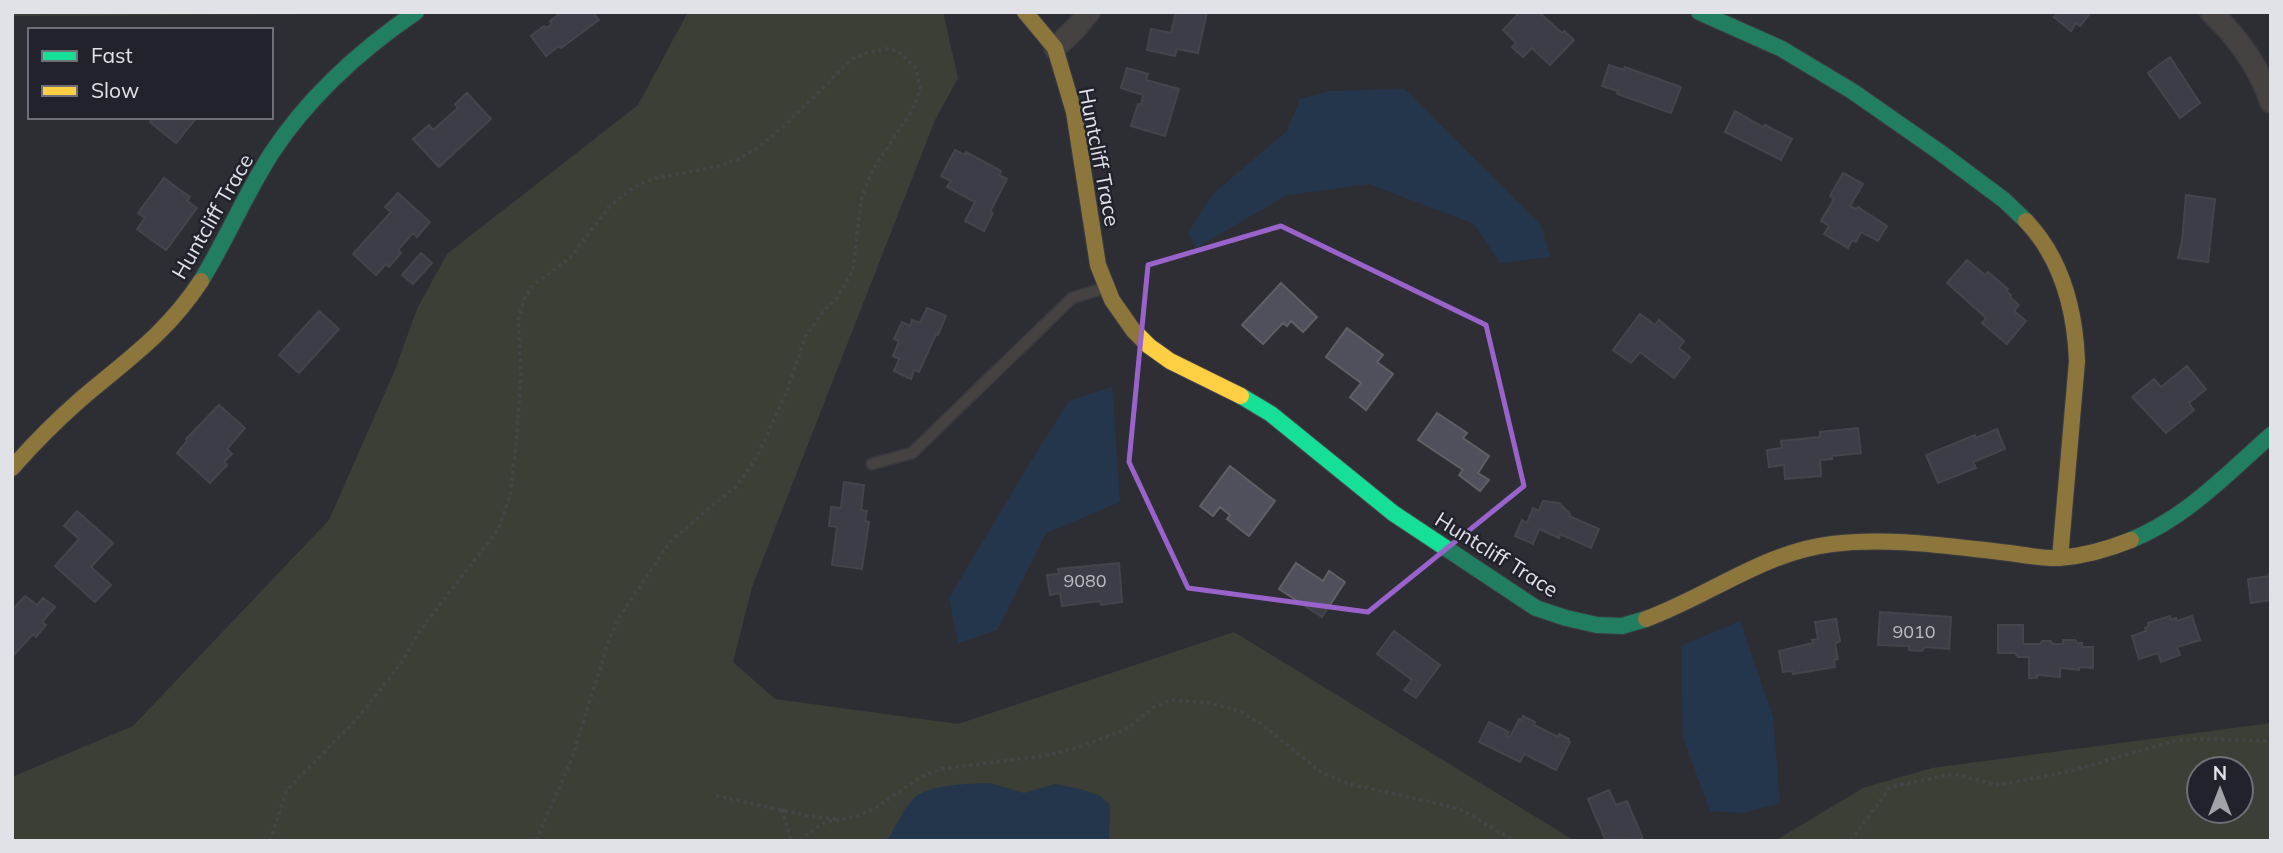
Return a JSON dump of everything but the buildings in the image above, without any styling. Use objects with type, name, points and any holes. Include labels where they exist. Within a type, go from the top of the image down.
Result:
[{"type":"street","name":"Huntcliff Trace","points":[[12,468],[52,424],[152,340],[177,314],[209,270],[257,178],[288,130],[317,94],[351,60],[416,12]]},
{"type":"street","name":"Huntcliff Trace","points":[[1025,12],[1055,48],[1074,112],[1098,265],[1112,300],[1133,330],[1170,361],[1225,387],[1271,414],[1393,513],[1536,608],[1561,618],[1588,624],[1620,626],[1639,621],[1672,610],[1770,559],[1843,541],[1890,541],[2060,558],[2131,541],[2168,523],[2198,501],[2271,436]]},
{"type":"street","points":[[1055,48],[1076,29],[1089,12]]},
{"type":"street","points":[[1699,12],[1780,48],[1855,92],[1932,145],[2003,200],[2038,236],[2057,266],[2076,329],[2077,361],[2060,558]]},
{"type":"street","points":[[2211,12],[2225,25],[2250,59],[2271,102]]},
{"type":"street","points":[[2271,423],[2271,436]]},
{"type":"lane","points":[[872,464],[912,453],[1072,298],[1107,288]]},
{"type":"path","points":[[270,841],[287,790],[355,720],[400,665],[421,629],[498,530],[510,495],[516,445],[521,374],[518,321],[524,299],[533,285],[570,258],[609,207],[634,187],[652,179],[719,166],[741,158],[785,125],[852,59],[886,49],[898,51],[916,68],[920,90],[912,109],[872,171],[861,200],[853,270],[836,298],[805,337],[781,405],[756,458],[737,486],[670,542],[620,616],[610,637],[572,758],[536,841]]},
{"type":"path","points":[[800,841],[826,822],[858,816],[875,808],[920,777],[940,769],[1050,755],[1125,730],[1154,707],[1171,700],[1212,702],[1239,711],[1260,723],[1321,772],[1349,784],[1458,808],[1515,841]]},
{"type":"path","points":[[1851,841],[1890,786],[1954,774],[1999,785],[2071,771],[2173,741],[2271,741]]},
{"type":"path","points":[[716,796],[813,817],[841,819]]},
{"type":"path","points":[[782,809],[791,841]]},
{"type":"highlighted area","points":[[1281,226],[1486,325],[1524,486],[1368,612],[1188,588],[1129,462],[1148,265]]},
{"type":"green space","points":[[12,12],[652,12],[12,16]]},
{"type":"green space","points":[[688,12],[943,12],[958,78],[935,120],[752,587],[733,662],[775,699],[958,724],[1234,632],[1575,841],[12,841],[12,777],[133,726],[329,520],[395,370],[417,309],[447,254],[638,105]]},
{"type":"green space","points":[[2271,723],[2271,841],[1767,841],[1778,839],[1863,788],[1932,768]]},
{"type":"water","points":[[1404,89],[1541,225],[1550,257],[1500,263],[1474,224],[1369,184],[1287,195],[1196,248],[1188,232],[1213,194],[1287,131],[1300,99],[1330,91]]},
{"type":"water","points":[[1112,387],[1120,502],[1046,533],[997,630],[958,643],[949,598],[1036,453],[1069,401]]},
{"type":"water","points":[[1740,621],[1773,717],[1780,803],[1743,813],[1710,811],[1683,737],[1681,646]]},
{"type":"water","points":[[990,783],[1024,793],[1055,784],[1101,796],[1110,805],[1109,841],[887,841],[906,808],[921,793],[950,786]]},
{"type":"traffic: fast","points":[[201,281],[271,154],[286,133],[336,76],[375,42],[416,12]]},
{"type":"traffic: fast","points":[[1699,12],[1782,49],[1852,91],[2004,200],[2026,221]]},
{"type":"traffic: fast","points":[[1241,396],[1271,414],[1393,513],[1536,608],[1597,625],[1622,626],[1646,619]]},
{"type":"traffic: fast","points":[[2131,540],[2188,507],[2271,435]]},
{"type":"traffic: slow","points":[[1025,12],[1055,48],[1074,112],[1098,265],[1112,300],[1133,330],[1149,346],[1170,361],[1241,396]]},
{"type":"traffic: slow","points":[[2026,221],[2049,252],[2057,269],[2069,304],[2076,342],[2077,361],[2060,558]]},
{"type":"traffic: slow","points":[[12,468],[63,415],[160,331],[201,281]]},
{"type":"traffic: slow","points":[[1646,619],[1760,565],[1783,556],[1832,544],[1874,541],[1917,543],[2052,558],[2087,554],[2131,540]]}]
